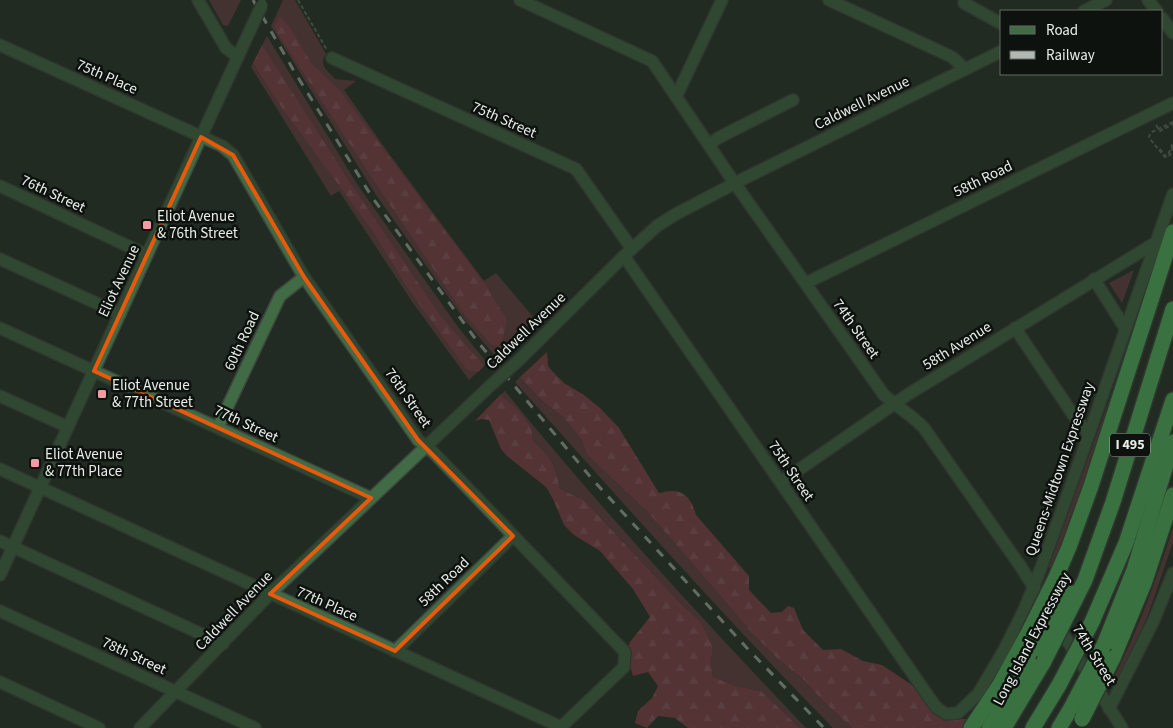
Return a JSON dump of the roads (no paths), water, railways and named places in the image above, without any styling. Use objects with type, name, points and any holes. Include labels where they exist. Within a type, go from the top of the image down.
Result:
[{"type":"highway","points":[[971,728],[999,686],[1027,635],[1069,547],[1088,496],[1173,232]]},
{"type":"highway","name":"Long Island Expressway","points":[[1004,728],[1074,595],[1084,580],[1113,502],[1173,309]]},
{"type":"highway","name":"I 495","points":[[1033,728],[1092,622],[1126,543],[1173,400]]},
{"type":"highway","points":[[1076,718],[1129,584],[1173,442]]},
{"type":"highway","points":[[1059,728],[1076,718],[1113,658],[1145,581],[1173,495]]},
{"type":"highway","points":[[989,728],[1040,658]]},
{"type":"street","points":[[198,0],[226,48],[238,57]]},
{"type":"street","name":"74th Street","points":[[520,0],[652,61],[884,395],[924,428],[1034,586],[1122,728]]},
{"type":"street","points":[[676,97],[722,0]]},
{"type":"street","points":[[829,0],[952,56],[965,69]]},
{"type":"street","points":[[1086,10],[1106,0]]},
{"type":"street","points":[[1148,0],[1156,10]]},
{"type":"street","name":"Eliot Avenue","points":[[0,575],[264,2]]},
{"type":"street","points":[[964,3],[1000,23]]},
{"type":"street","points":[[1163,19],[1173,33]]},
{"type":"street","name":"75th Place","points":[[0,45],[202,136]]},
{"type":"street","name":"Caldwell Avenue","points":[[140,728],[270,594],[517,362],[628,252],[657,226],[736,183],[1000,52]]},
{"type":"street","name":"75th Street","points":[[332,58],[576,169],[628,252],[781,482],[933,703]]},
{"type":"street","points":[[709,145],[718,138],[793,100]]},
{"type":"street","name":"58th Road","points":[[806,283],[1173,103]]},
{"type":"street","name":"76th Street","points":[[202,136],[222,146],[233,155],[304,277],[418,440],[426,446],[625,652],[624,668],[560,728]]},
{"type":"street","name":"76th Street","points":[[0,186],[148,255]]},
{"type":"street","name":"Queens-Midtown Expressway","points":[[933,703],[946,714],[958,713],[978,694],[1004,650],[1034,586],[1173,194]]},
{"type":"street","name":"58th Avenue","points":[[781,482],[916,389],[1094,279],[1155,244]]},
{"type":"street","points":[[0,259],[120,314]]},
{"type":"street","name":"60th Road","points":[[218,427],[280,296],[304,277]]},
{"type":"street","points":[[1094,279],[1125,328]]},
{"type":"street","name":"77th Street","points":[[0,328],[371,498]]},
{"type":"street","points":[[1015,328],[1074,416],[1089,434]]},
{"type":"street","points":[[0,396],[68,427]]},
{"type":"street","name":"77th Place","points":[[0,469],[560,728]]},
{"type":"street","name":"58th Road","points":[[395,651],[513,536]]},
{"type":"street","points":[[0,541],[222,644]]},
{"type":"street","points":[[1109,709],[1154,620],[1173,573]]},
{"type":"street","name":"78th Street","points":[[0,611],[255,728]]},
{"type":"street","points":[[0,682],[98,728]]},
{"type":"railway","points":[[253,0],[294,71],[372,197],[477,341],[593,480],[746,647],[824,728]]},
{"type":"place","name":"Eliot Avenue & 76th Street","points":[[147,225]]},
{"type":"place","name":"Eliot Avenue & 77th Street","points":[[102,394]]},
{"type":"place","name":"Eliot Avenue & 77th Place","points":[[35,463]]}]
